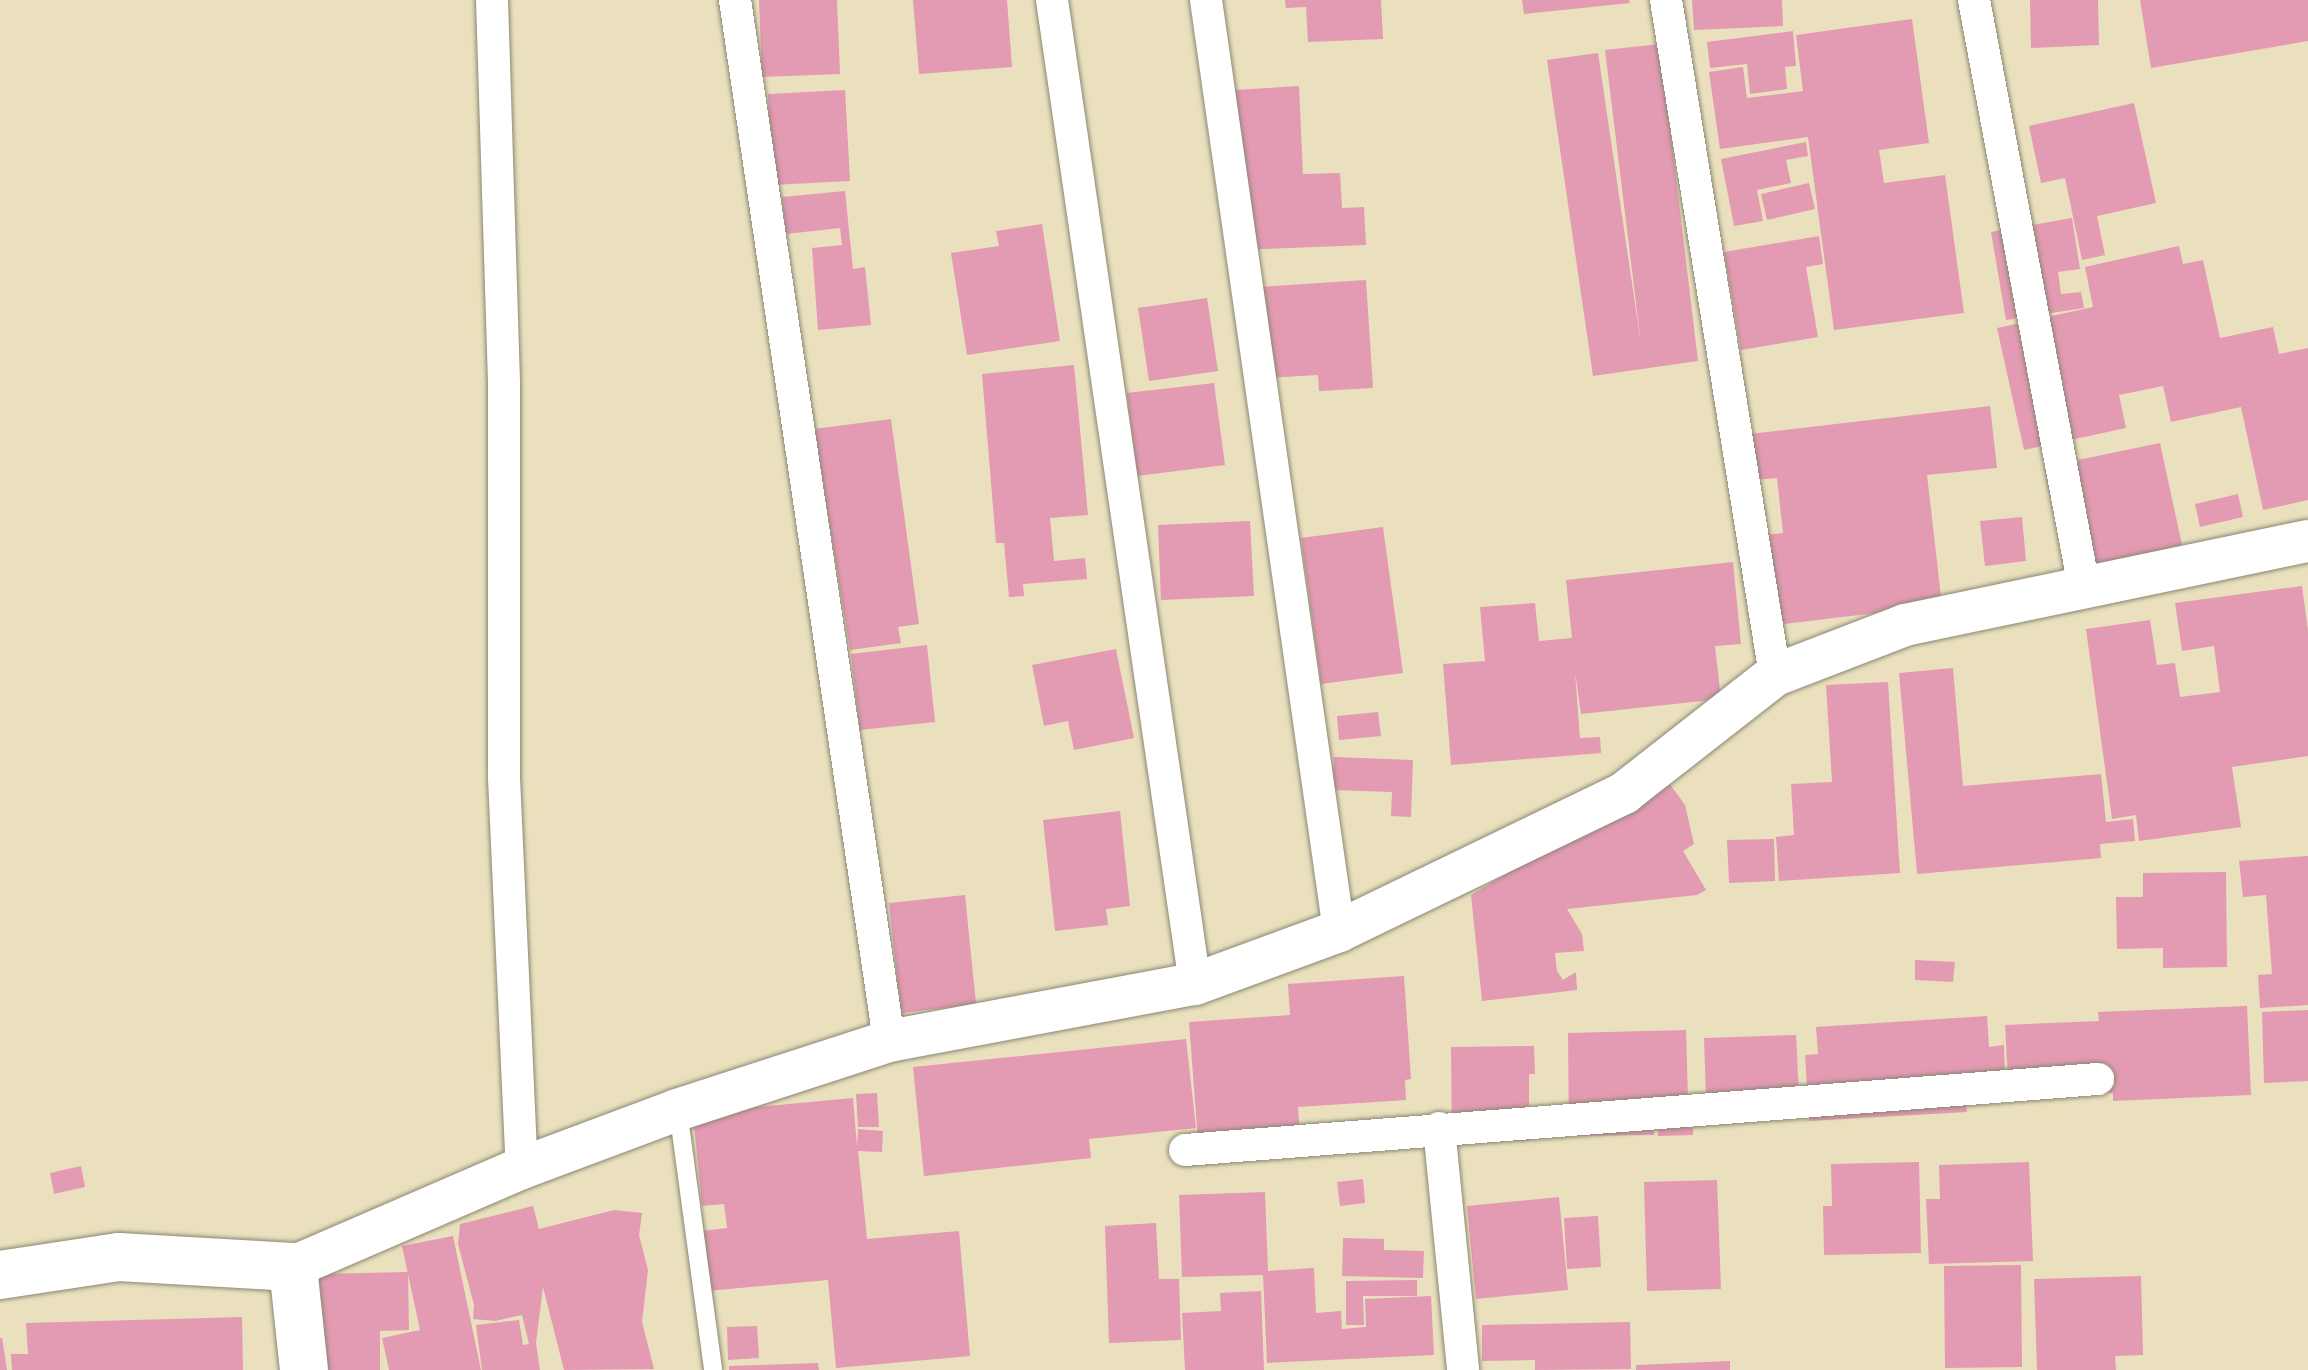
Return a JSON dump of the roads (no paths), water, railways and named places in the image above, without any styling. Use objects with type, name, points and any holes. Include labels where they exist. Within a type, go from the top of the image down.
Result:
[{"type":"main road","points":[[0,1274],[119,1258],[294,1266],[304,1370]]},
{"type":"street","points":[[492,0],[504,384],[504,778],[522,1168]]},
{"type":"street","points":[[735,0],[888,1041]]},
{"type":"street","points":[[1052,0],[1195,984]]},
{"type":"street","points":[[1206,0],[1340,932]]},
{"type":"street","points":[[1666,0],[1776,676]]},
{"type":"street","points":[[1974,0],[2084,587]]},
{"type":"street","points":[[294,1266],[522,1168],[678,1110],[888,1041],[1195,984],[1340,932],[1624,793],[1776,676],[1906,625],[2308,541]]},
{"type":"street","points":[[1185,1150],[2098,1079]]},
{"type":"street","points":[[1439,1128],[1463,1370]]},
{"type":"lane","points":[[678,1110],[712,1370]]}]
